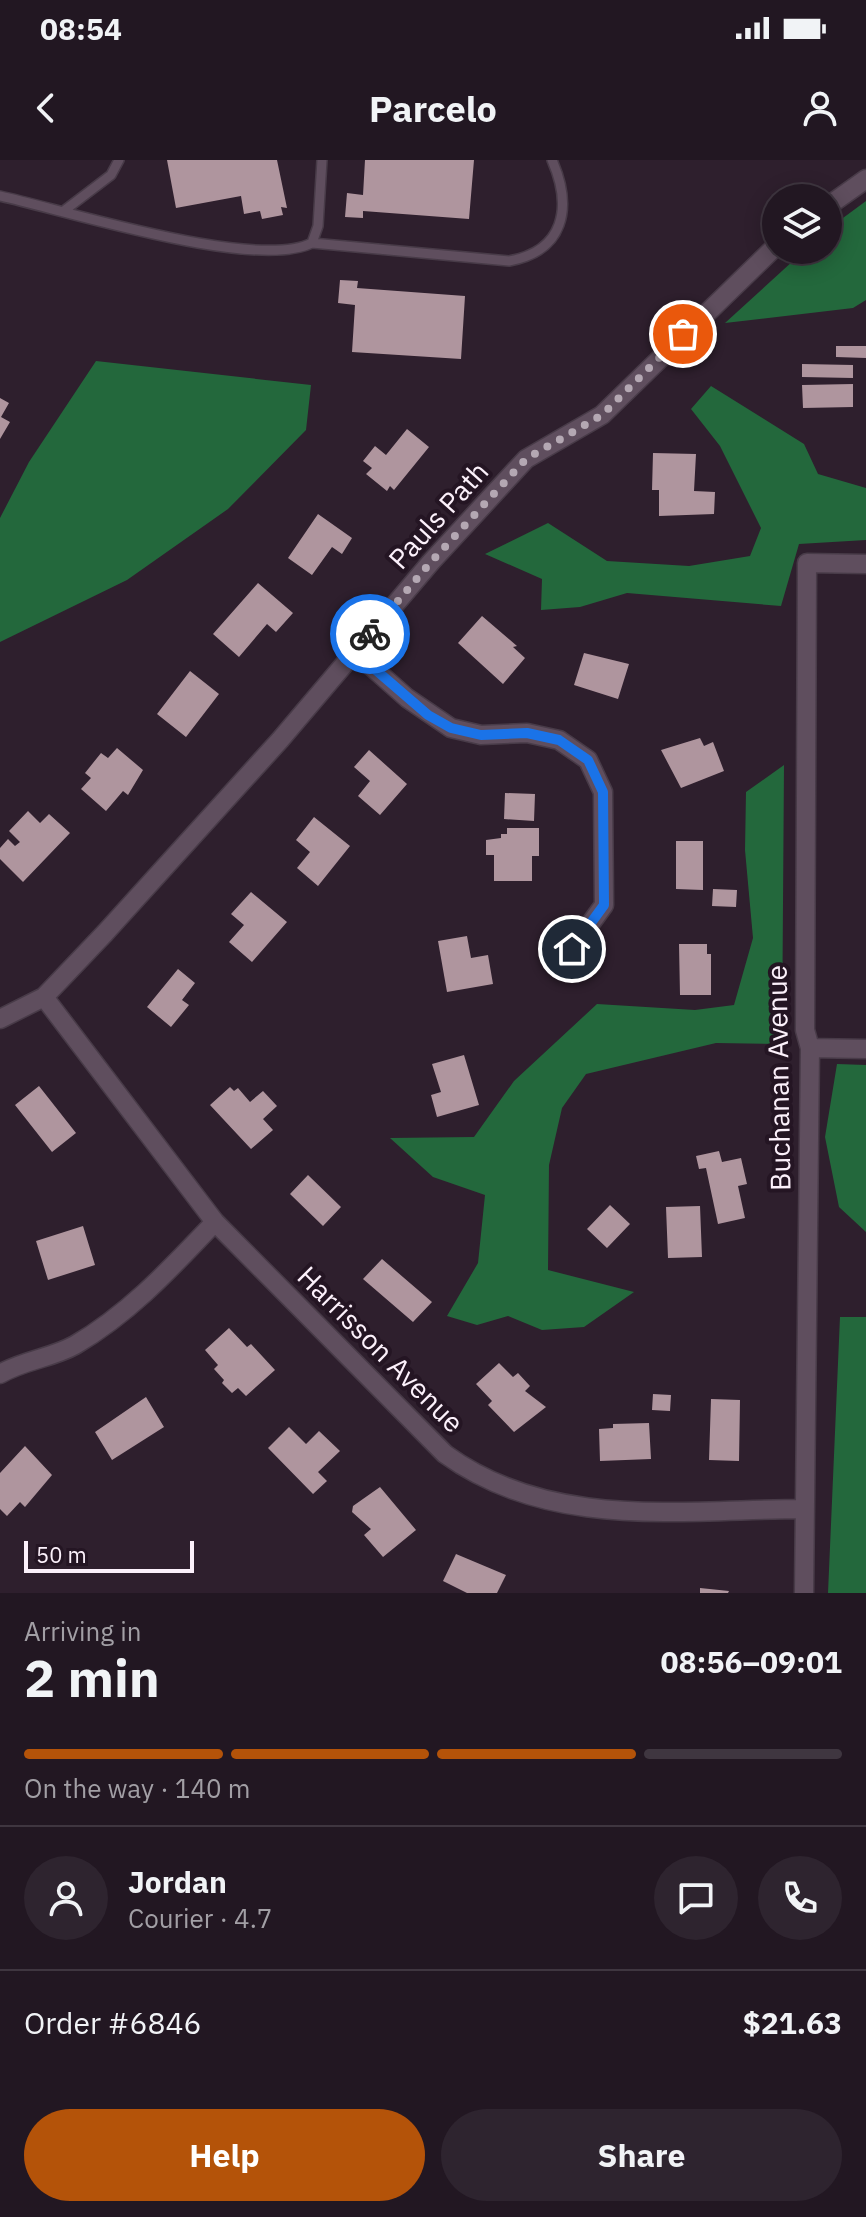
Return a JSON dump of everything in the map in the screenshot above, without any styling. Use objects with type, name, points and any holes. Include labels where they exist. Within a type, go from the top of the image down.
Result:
[{"type":"street","points":[[842,196],[866,179]]},
{"type":"street","name":"Pauls Path","points":[[0,1019],[44,997],[280,740],[431,562],[526,459],[602,415],[762,260]]},
{"type":"street","name":"Buchanan Avenue","points":[[804,1593],[802,1509],[810,1048],[805,1030],[804,956],[807,563],[866,564]]},
{"type":"street","points":[[355,652],[418,707],[451,728],[481,735],[527,733],[559,740],[588,760],[603,792],[604,905],[572,949]]},
{"type":"street","name":"Harrisson Avenue","points":[[44,997],[215,1222],[445,1454],[473,1474],[505,1490],[596,1511],[802,1509]]},
{"type":"street","points":[[810,1048],[866,1049]]},
{"type":"street","points":[[0,1374],[17,1364],[73,1346],[119,1316],[157,1284],[215,1222]]},
{"type":"lane","points":[[65,210],[111,175],[119,160]]},
{"type":"lane","points":[[312,243],[318,226],[322,160]]},
{"type":"lane","points":[[0,196],[212,246],[299,250],[312,243],[509,261],[543,250],[559,223],[563,201],[552,160]]},
{"type":"green space","points":[[866,201],[866,300],[853,308],[725,323],[790,264],[842,264],[842,219]]},
{"type":"green space","points":[[96,361],[311,385],[306,430],[228,509],[127,580],[0,642],[0,518],[29,462]]},
{"type":"green space","points":[[711,386],[804,444],[818,474],[866,488],[866,540],[799,544],[781,606],[627,593],[580,607],[541,610],[542,579],[485,554],[548,523],[607,561],[689,566],[750,556],[761,528],[720,446],[691,409]]},
{"type":"green space","points":[[784,765],[782,1044],[716,1043],[586,1074],[562,1108],[549,1165],[548,1270],[634,1292],[584,1327],[542,1330],[508,1316],[477,1325],[447,1316],[478,1263],[485,1195],[433,1177],[390,1138],[474,1137],[514,1081],[597,1004],[695,1010],[734,1005],[753,938],[745,850],[746,792]]},
{"type":"green space","points":[[837,1064],[866,1065],[866,1232],[839,1207],[825,1137]]},
{"type":"green space","points":[[840,1317],[866,1317],[866,1593],[828,1593]]},
{"type":"building","points":[[167,160],[277,160],[287,208],[281,207],[283,215],[262,219],[260,211],[244,214],[241,196],[176,208]]},
{"type":"building","points":[[365,160],[474,160],[469,219],[363,211],[363,218],[345,217],[347,193],[363,195]]},
{"type":"building","points":[[340,280],[358,281],[357,288],[465,296],[461,359],[352,352],[355,305],[338,303]]},
{"type":"building","points":[[836,346],[866,346],[866,358],[836,357]]},
{"type":"building","points":[[802,364],[853,365],[853,378],[802,377]]},
{"type":"building","points":[[853,384],[853,407],[803,408],[802,385]]},
{"type":"building","points":[[0,398],[9,403],[1,417],[10,422],[0,439]]},
{"type":"building","points":[[407,429],[429,447],[394,490],[390,486],[387,491],[366,474],[372,468],[363,461],[375,446],[386,455]]},
{"type":"building","points":[[653,453],[696,454],[694,491],[715,492],[714,514],[659,516],[659,490],[652,490]]},
{"type":"building","points":[[318,514],[352,538],[342,554],[332,547],[312,575],[288,558]]},
{"type":"building","points":[[258,583],[293,613],[276,632],[267,624],[239,657],[213,634]]},
{"type":"building","points":[[482,616],[517,646],[513,647],[525,658],[503,684],[458,643]]},
{"type":"building","points":[[584,653],[629,664],[618,699],[574,685]]},
{"type":"building","points":[[190,671],[219,694],[186,737],[157,714]]},
{"type":"building","points":[[700,738],[704,746],[713,742],[724,771],[681,788],[661,750]]},
{"type":"building","points":[[117,748],[143,770],[128,795],[123,791],[106,811],[81,789],[91,778],[85,773],[101,753],[108,758]]},
{"type":"building","points":[[369,750],[407,784],[380,815],[358,796],[370,781],[354,767]]},
{"type":"building","points":[[505,793],[535,794],[534,821],[504,819]]},
{"type":"building","points":[[28,811],[40,823],[49,814],[70,833],[23,882],[0,859],[0,848],[8,839],[15,846],[20,842],[9,831]]},
{"type":"building","points":[[314,817],[350,846],[318,886],[297,868],[310,852],[296,840]]},
{"type":"building","points":[[507,828],[539,828],[539,856],[532,856],[532,881],[494,881],[494,855],[486,855],[486,840],[501,838],[501,834],[507,834]]},
{"type":"building","points":[[676,841],[703,841],[703,890],[676,889]]},
{"type":"building","points":[[713,889],[737,890],[736,907],[712,906]]},
{"type":"building","points":[[251,892],[287,922],[252,962],[229,942],[244,925],[231,914]]},
{"type":"building","points":[[467,936],[471,958],[488,955],[493,984],[447,992],[438,941]]},
{"type":"building","points":[[679,944],[707,944],[707,954],[711,954],[711,995],[680,995]]},
{"type":"building","points":[[178,969],[195,983],[182,1000],[189,1005],[171,1027],[147,1007]]},
{"type":"building","points":[[464,1055],[479,1105],[437,1117],[431,1095],[441,1092],[432,1064]]},
{"type":"building","points":[[39,1086],[76,1133],[52,1152],[15,1105]]},
{"type":"building","points":[[230,1087],[234,1091],[238,1088],[250,1102],[263,1091],[277,1106],[263,1119],[273,1130],[251,1149],[210,1105]]},
{"type":"building","points":[[719,1151],[722,1162],[741,1158],[747,1184],[738,1186],[745,1218],[718,1224],[706,1168],[699,1169],[696,1156]]},
{"type":"building","points":[[308,1175],[341,1207],[323,1226],[290,1194]]},
{"type":"building","points":[[610,1205],[630,1224],[607,1248],[587,1229]]},
{"type":"building","points":[[700,1206],[702,1257],[668,1258],[666,1207]]},
{"type":"building","points":[[83,1226],[95,1265],[48,1280],[36,1241]]},
{"type":"building","points":[[382,1259],[432,1302],[413,1322],[363,1279]]},
{"type":"building","points":[[229,1328],[247,1347],[251,1344],[275,1370],[246,1396],[238,1388],[232,1393],[222,1383],[224,1380],[214,1369],[218,1365],[205,1350]]},
{"type":"building","points":[[499,1363],[513,1377],[518,1373],[530,1386],[525,1391],[546,1407],[514,1432],[488,1405],[492,1401],[476,1384]]},
{"type":"building","points":[[653,1394],[671,1395],[670,1411],[652,1410]]},
{"type":"building","points":[[146,1397],[164,1427],[112,1460],[95,1432]]},
{"type":"building","points":[[711,1399],[740,1400],[739,1461],[709,1460]]},
{"type":"building","points":[[649,1423],[651,1459],[600,1461],[599,1429],[613,1428],[613,1424]]},
{"type":"building","points":[[289,1427],[306,1444],[319,1431],[340,1451],[318,1472],[327,1481],[313,1494],[268,1448]]},
{"type":"building","points":[[25,1446],[52,1475],[25,1507],[20,1502],[7,1516],[0,1509],[0,1473]]},
{"type":"building","points":[[380,1487],[416,1530],[383,1557],[364,1535],[371,1529],[352,1512],[353,1506]]},
{"type":"building","points":[[456,1554],[506,1575],[497,1593],[467,1593],[443,1581]]},
{"type":"building","points":[[700,1588],[729,1591],[700,1593]]},
{"type":"way so far","points":[[370,634],[526,459],[602,415],[683,334]]},
{"type":"route","points":[[370,634],[355,652],[428,715],[451,728],[481,735],[527,733],[559,740],[588,760],[603,792],[604,905],[572,949]]}]
